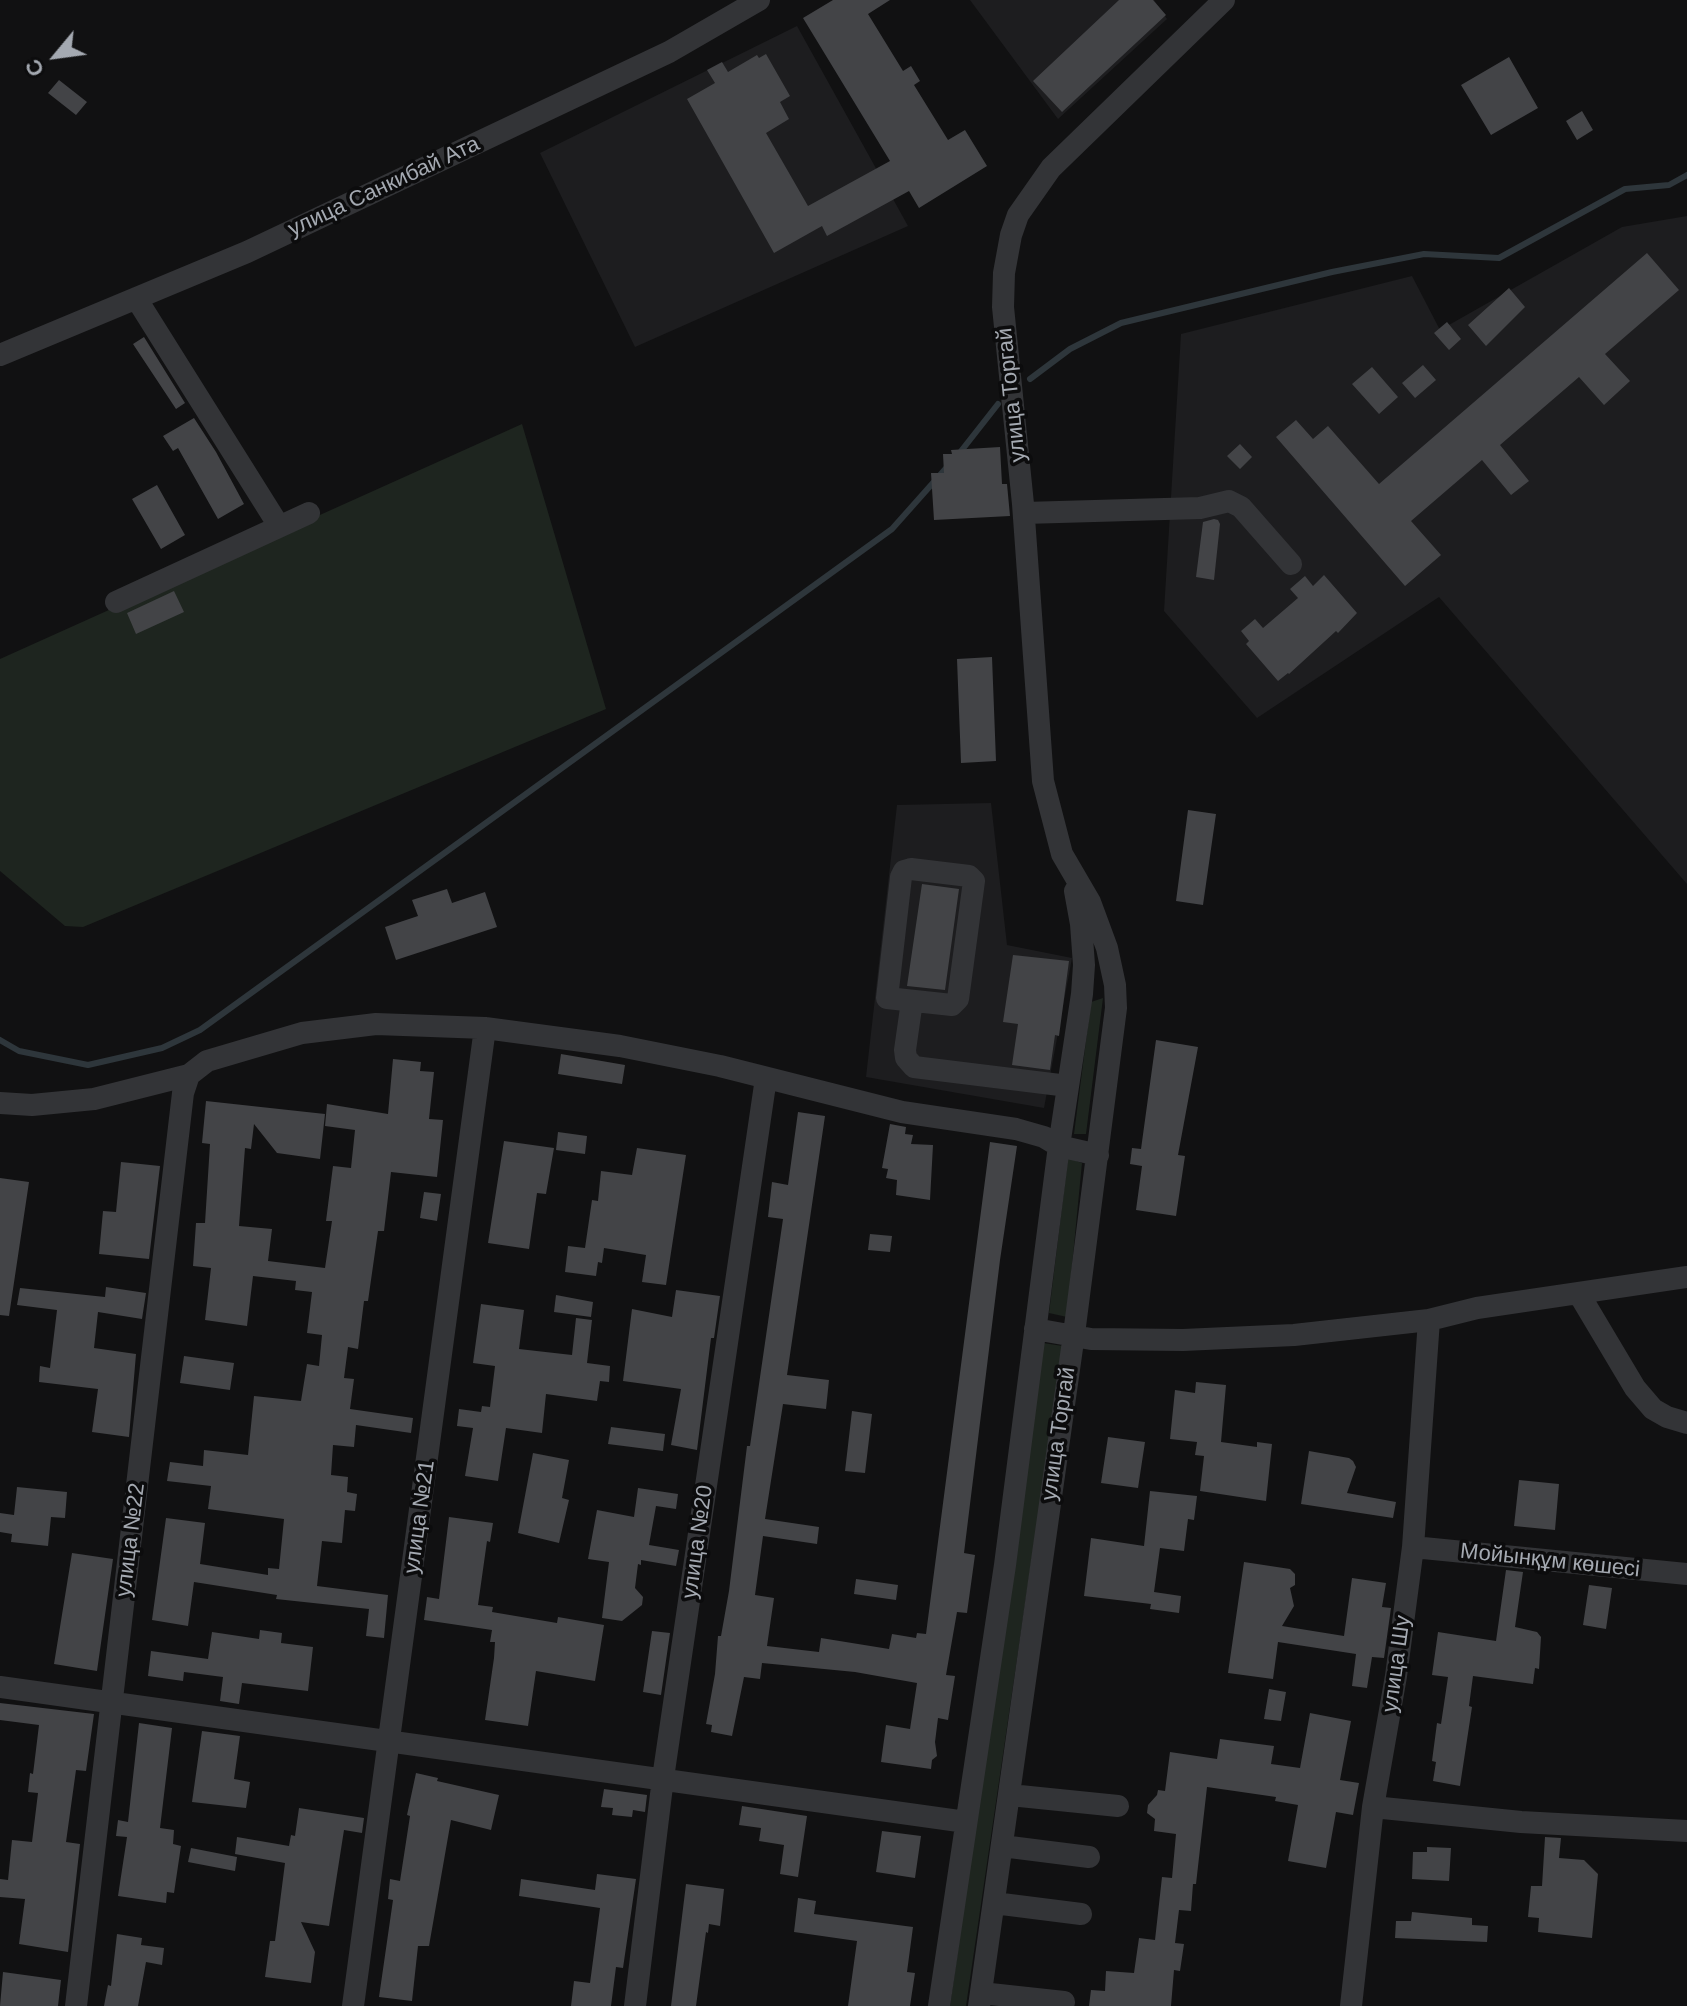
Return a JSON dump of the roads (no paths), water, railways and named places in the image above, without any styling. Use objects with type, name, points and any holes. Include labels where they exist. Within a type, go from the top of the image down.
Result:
[{"type":"street","name":"улица Санкибай Ата","points":[[0,355],[247,252],[669,52],[759,0]]},
{"type":"street","name":"улица Торгай","points":[[939,2006],[1005,1565],[1084,965],[1081,924],[1070,870],[1054,827],[1043,781],[1024,513],[1003,307],[1004,273],[1018,215],[1051,168],[1224,0]]},
{"type":"street","points":[[136,298],[279,526]]},
{"type":"street","points":[[1024,513],[1200,508],[1229,501],[1241,507],[1291,564]]},
{"type":"street","points":[[116,602],[309,513]]},
{"type":"street","points":[[911,869],[969,876],[974,881],[973,893],[958,999],[952,1005],[912,1001],[887,998],[901,877],[904,871],[911,869]]},
{"type":"street","name":"улица Торгай","points":[[980,2000],[1074,1334],[1116,1008],[1115,985],[1096,917],[1080,883],[1070,870]]},
{"type":"street","points":[[912,1001],[905,1050],[906,1058],[914,1067],[1068,1086]]},
{"type":"street","points":[[0,1103],[32,1105],[94,1099],[189,1075],[207,1061],[302,1033],[376,1024],[485,1028],[620,1046],[720,1066],[902,1112],[1016,1129],[1044,1137],[1059,1146],[1098,1155]]},
{"type":"street","name":"улица №21","points":[[353,2006],[485,1028]]},
{"type":"street","name":"улица №22","points":[[76,2006],[183,1093],[189,1075]]},
{"type":"street","name":"улица №20","points":[[635,2006],[663,1778],[766,1078]]},
{"type":"street","points":[[1035,1329],[1091,1339],[1199,1340],[1294,1335],[1429,1320],[1477,1308],[1687,1277]]},
{"type":"street","points":[[1579,1294],[1629,1378],[1653,1409],[1687,1423]]},
{"type":"street","name":"улица Шу","points":[[1351,2006],[1373,1807],[1396,1676],[1413,1547],[1429,1320]]},
{"type":"street","name":"Мойынқұм көшесі","points":[[1413,1547],[1687,1574]]},
{"type":"street","points":[[0,1687],[966,1822]]},
{"type":"street","points":[[1010,1795],[1118,1806]]},
{"type":"street","points":[[1373,1807],[1521,1822],[1687,1831]]},
{"type":"street","points":[[1002,1846],[1089,1857]]},
{"type":"street","points":[[994,1903],[1081,1914]]},
{"type":"street","points":[[980,2000],[1064,2002]]},
{"type":"waterway","points":[[1030,379],[1070,349],[1121,323],[1332,272],[1424,254],[1499,258],[1625,189],[1669,185],[1687,175]]},
{"type":"waterway","points":[[958,455],[998,404]]},
{"type":"waterway","points":[[0,1040],[19,1051],[88,1065],[162,1048],[200,1030],[892,529],[948,466]]}]
